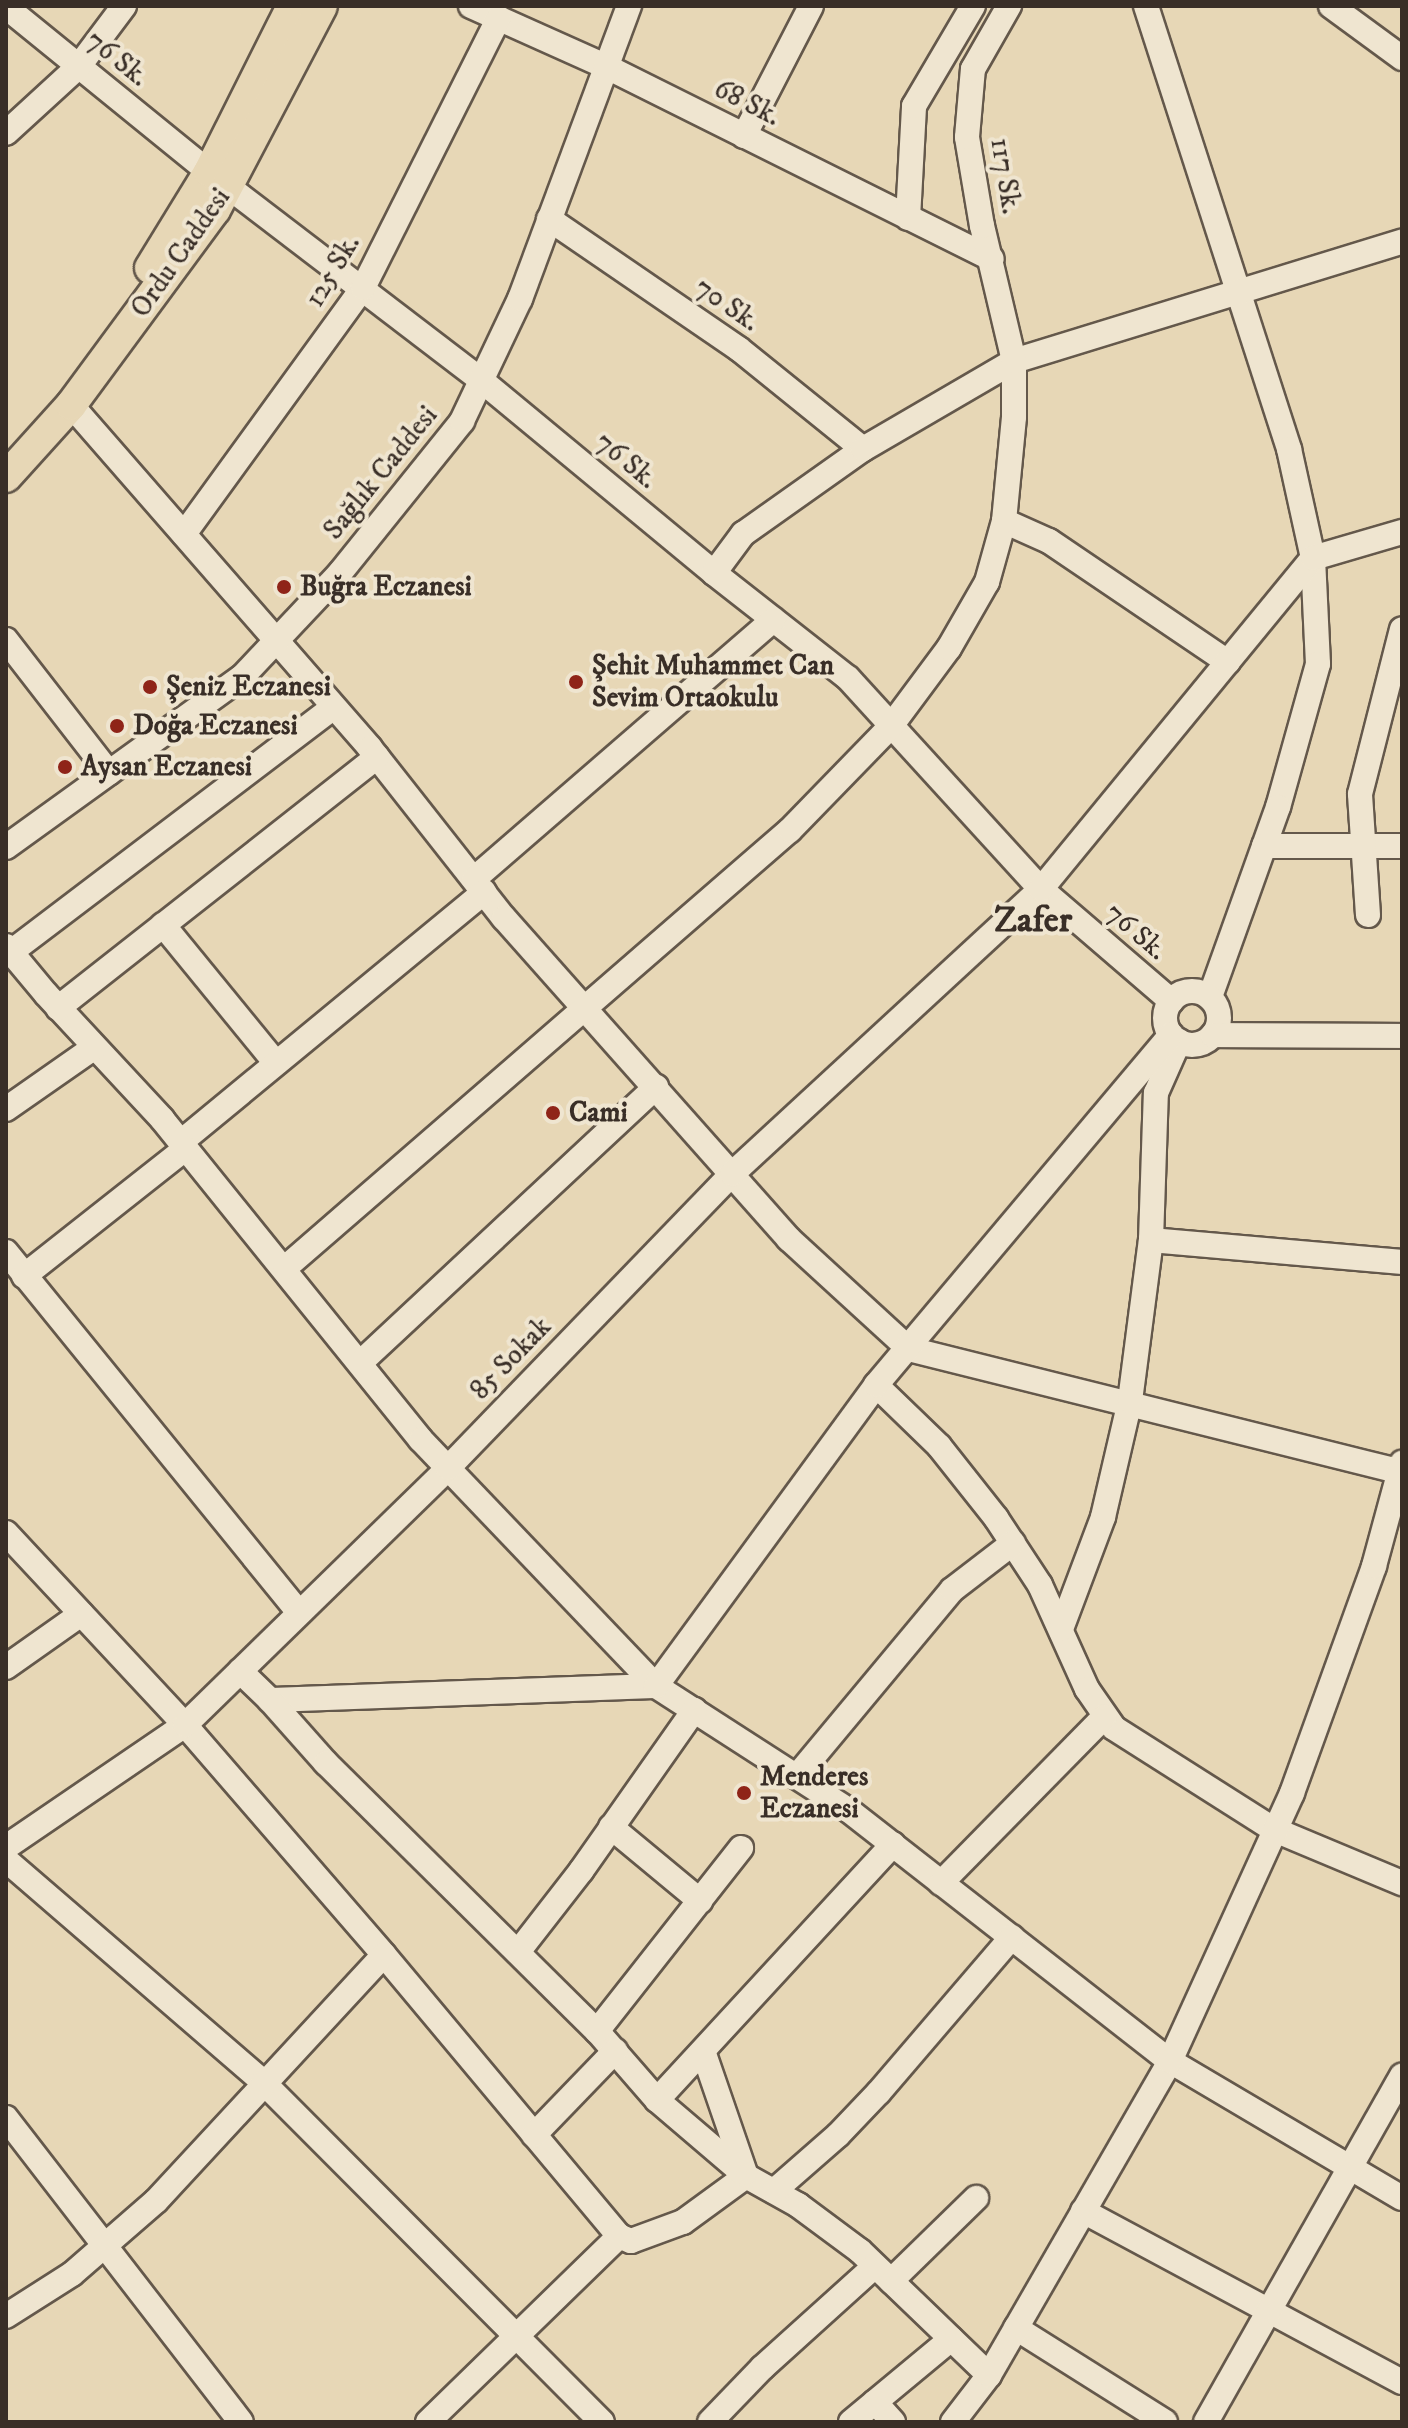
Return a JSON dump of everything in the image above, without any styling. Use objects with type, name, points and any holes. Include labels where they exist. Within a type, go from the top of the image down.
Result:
[{"type":"main road","name":"Ordu Caddesi","points":[[6,447],[50,400],[220,179],[292,6]]},
{"type":"main road","name":"Ordu Caddesi","points":[[6,477],[71,405],[220,179],[322,6]]},
{"type":"street","points":[[6,133],[79,66],[124,6]]},
{"type":"street","name":"68 Sk.","points":[[471,6],[605,66],[992,259]]},
{"type":"street","name":"Sağlık Caddesi","points":[[6,847],[242,677],[340,573],[462,421],[520,299],[629,6]]},
{"type":"street","points":[[744,136],[811,6]]},
{"type":"street","points":[[908,218],[914,106],[973,6]]},
{"type":"street","name":"117 Sk.","points":[[285,1268],[790,830],[891,726],[949,648],[987,582],[1004,521],[1014,417],[1014,361],[982,226],[967,137],[973,69],[1009,6]]},
{"type":"street","points":[[1146,6],[1289,449],[1313,558],[1318,664],[1264,846],[1210,997],[1220,1019],[1213,1035]]},
{"type":"street","points":[[1331,6],[1402,58]]},
{"type":"street","name":"76 Sk.","points":[[6,7],[220,179],[482,381],[714,573],[848,678],[1041,889],[1171,1001]]},
{"type":"street","name":"125 Sk.","points":[[184,534],[363,288],[499,18]]},
{"type":"street","name":"70 Sk.","points":[[549,219],[739,349],[863,449]]},
{"type":"street","points":[[714,573],[743,534],[863,449],[1014,361],[1402,242]]},
{"type":"street","points":[[71,405],[377,757],[479,886],[789,1239],[909,1349],[1401,1469],[1374,1566],[1292,1793],[1170,2061],[989,2375],[953,2422]]},
{"type":"street","points":[[1004,521],[1049,541],[1228,662]]},
{"type":"street","points":[[1313,558],[1402,532]]},
{"type":"street","name":"85 Sokak","points":[[6,1847],[185,1725],[448,1468],[732,1174],[1041,889],[1313,558]]},
{"type":"street","points":[[24,1276],[184,1145],[479,886],[773,620]]},
{"type":"street","points":[[1368,915],[1360,794],[1402,629]]},
{"type":"street","points":[[6,640],[109,773]]},
{"type":"street","points":[[334,707],[9,949],[58,1008],[184,1145],[448,1468],[656,1686],[797,1776],[893,1844],[1170,2061],[1402,2198]]},
{"type":"street","points":[[58,1008],[377,757]]},
{"type":"street","points":[[1264,846],[1402,846]]},
{"type":"street","points":[[163,925],[276,1063]]},
{"type":"street","points":[[1061,1629],[1103,1517],[1130,1401],[1151,1240],[1156,1093],[1175,1038],[1165,1018],[1171,1001],[1186,991],[1210,997]]},
{"type":"street","points":[[1175,1038],[1197,1044],[1213,1035],[1402,1036]]},
{"type":"street","points":[[656,1686],[876,1385],[1175,1038]]},
{"type":"street","points":[[6,1109],[95,1047]]},
{"type":"street","points":[[360,1363],[656,1087]]},
{"type":"street","points":[[1151,1240],[1402,1262]]},
{"type":"street","points":[[6,1252],[299,1613]]},
{"type":"street","points":[[876,1385],[939,1446],[1013,1543],[1061,1629],[1087,1689],[1104,1717],[1127,1739],[1275,1830],[1402,1883]]},
{"type":"street","points":[[6,1533],[185,1725],[384,1955],[619,2236],[631,2241],[683,2222],[746,2176]]},
{"type":"street","points":[[797,1776],[952,1590],[1013,1543]]},
{"type":"street","points":[[6,1667],[81,1614]]},
{"type":"street","points":[[240,1671],[326,1763],[597,2031],[657,2100],[746,2176],[798,2205],[883,2274],[989,2375]]},
{"type":"street","points":[[270,1700],[656,1686]]},
{"type":"street","points":[[518,1952],[694,1710]]},
{"type":"street","points":[[941,1883],[1104,1717]]},
{"type":"street","points":[[611,1827],[700,1901]]},
{"type":"street","points":[[657,2100],[893,1844]]},
{"type":"street","points":[[597,2031],[741,1848]]},
{"type":"street","points":[[6,1860],[263,2082],[602,2422]]},
{"type":"street","points":[[774,2191],[838,2135],[879,2092],[1012,1937]]},
{"type":"street","points":[[6,2316],[72,2274],[156,2201],[263,2082],[384,1955]]},
{"type":"street","points":[[534,2135],[615,2051]]},
{"type":"street","points":[[703,2051],[746,2176]]},
{"type":"street","points":[[1206,2422],[1402,2076]]},
{"type":"street","points":[[6,2118],[241,2422]]},
{"type":"street","points":[[710,2422],[762,2368],[976,2198]]},
{"type":"street","points":[[1083,2211],[1402,2382]]},
{"type":"street","points":[[428,2422],[619,2236]]},
{"type":"street","points":[[1016,2328],[1165,2422]]},
{"type":"street","points":[[851,2422],[951,2339]]},
{"type":"street","points":[[875,2402],[893,2422]]},
{"type":"place","name":"Buğra Eczanesi","points":[[284,587]]},
{"type":"place","name":"Şehit Muhammet Can Sevim Ortaokulu","points":[[576,682]]},
{"type":"place","name":"Şeniz Eczanesi","points":[[150,687]]},
{"type":"place","name":"Doğa Eczanesi","points":[[117,726]]},
{"type":"place","name":"Aysan Eczanesi","points":[[65,767]]},
{"type":"place","name":"Cami","points":[[553,1113]]},
{"type":"place","name":"Menderes Eczanesi","points":[[744,1793]]},
{"type":"district","name":"Zafer","points":[[1033,921]]}]
